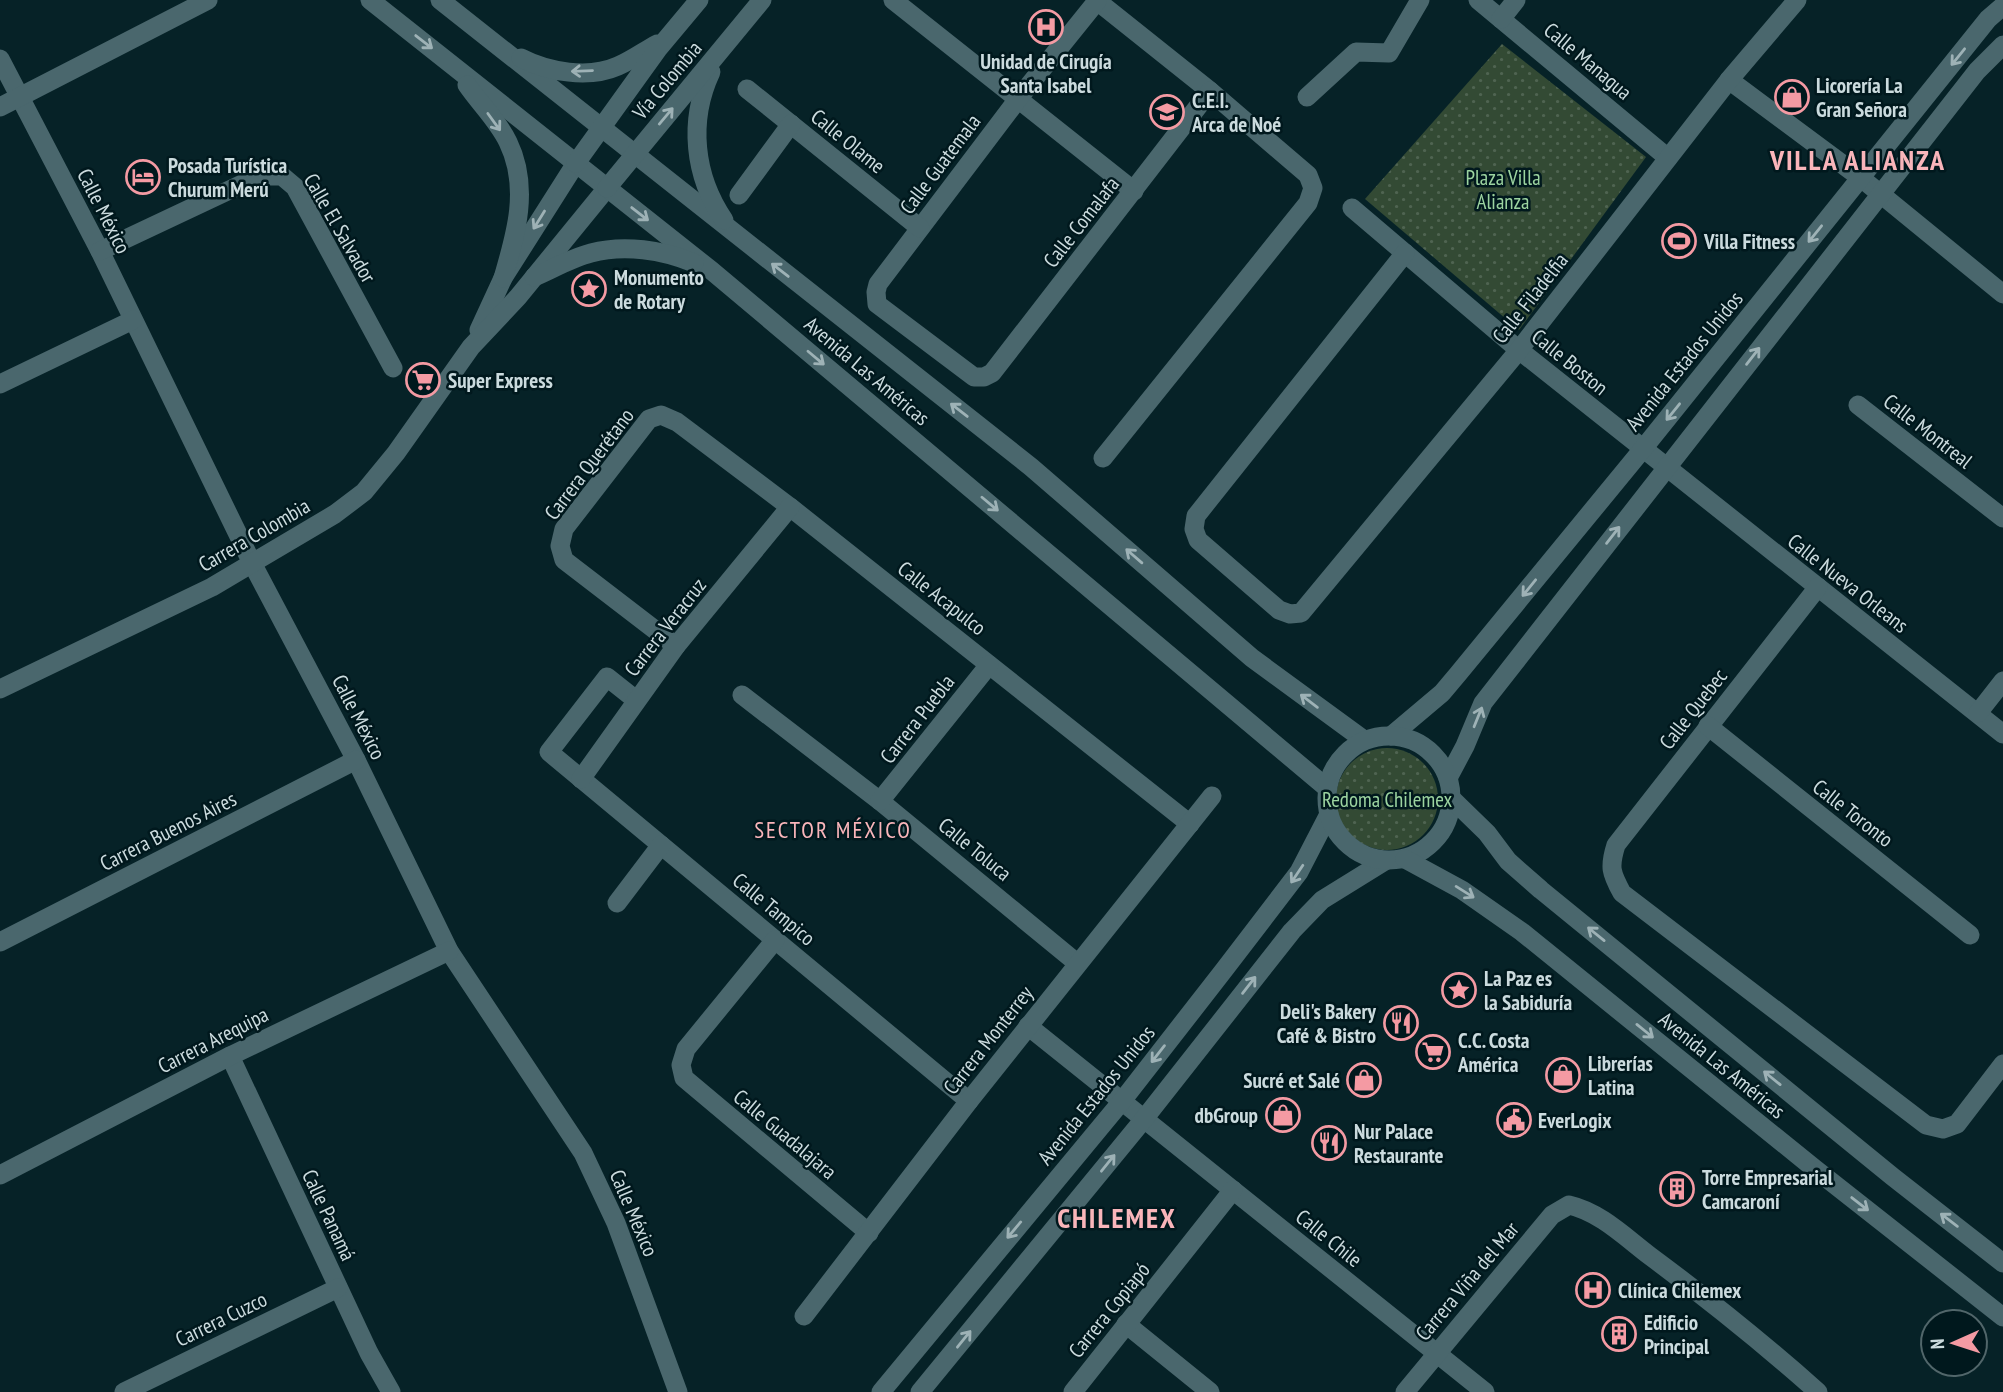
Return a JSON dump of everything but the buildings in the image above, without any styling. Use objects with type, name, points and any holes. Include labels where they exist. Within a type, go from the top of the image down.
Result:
[{"type":"street","points":[[0,107],[208,0]]},
{"type":"street","name":"Avenida Las Américas","points":[[370,0],[712,271],[1327,788]]},
{"type":"street","name":"Avenida Las Américas","points":[[440,0],[1031,467],[1252,658],[1364,740]]},
{"type":"street","name":"Vía Colombia","points":[[576,163],[599,128],[699,0]]},
{"type":"street","name":"Vía Colombia","points":[[607,188],[762,0]]},
{"type":"street","points":[[893,0],[1134,191]]},
{"type":"street","points":[[1096,0],[1308,174],[1313,188],[1308,203],[1103,458]]},
{"type":"street","name":"Calle Guatemala","points":[[876,292],[878,284],[1017,99],[1096,0]]},
{"type":"street","points":[[1307,97],[1356,52],[1389,53],[1420,0]]},
{"type":"street","name":"Calle Managua","points":[[1478,0],[1668,158]]},
{"type":"street","points":[[1501,19],[1516,0]]},
{"type":"street","name":"Calle Filadelfia","points":[[1405,253],[1196,516],[1194,529],[1198,540],[1279,610],[1290,614],[1301,613],[1519,350],[1729,80],[1797,0]]},
{"type":"street","name":"Avenida Estados Unidos","points":[[1391,736],[1442,693],[1642,450],[1988,19],[2003,6]]},
{"type":"street","points":[[494,44],[525,60],[567,72],[599,71],[617,67],[667,39]]},
{"type":"street","points":[[1448,778],[1483,703],[1977,71],[2003,44]]},
{"type":"street","points":[[721,50],[698,108],[699,165],[714,206],[732,232]]},
{"type":"street","name":"Calle México","points":[[0,59],[100,251],[252,563],[356,760],[449,951],[583,1153],[616,1223],[678,1392]]},
{"type":"street","points":[[454,67],[508,141],[515,162],[521,199],[517,230],[503,278]]},
{"type":"street","points":[[1729,80],[1861,178],[2003,294]]},
{"type":"street","name":"Calle Olame","points":[[747,89],[920,228]]},
{"type":"street","name":"Calle Comalafa","points":[[876,292],[877,304],[974,377],[984,377],[992,373],[1210,91]]},
{"type":"street","points":[[739,195],[791,124]]},
{"type":"street","name":"Carrera Colombia","points":[[471,347],[503,278],[576,163]]},
{"type":"street","name":"Calle El Salvador","points":[[100,251],[258,176],[282,176],[295,187],[393,368]]},
{"type":"street","name":"Carrera Colombia","points":[[0,690],[212,587],[335,514],[363,492],[396,453],[471,347],[534,277],[607,188]]},
{"type":"street","name":"Calle Boston","points":[[1352,208],[1519,350],[1665,468]]},
{"type":"street","points":[[534,277],[592,253],[618,250],[645,250],[679,257],[712,271]]},
{"type":"street","points":[[0,384],[133,320]]},
{"type":"street","name":"Calle Montreal","points":[[1858,405],[2003,518]]},
{"type":"street","name":"Calle Acapulco","points":[[661,415],[677,422],[790,507],[1190,824]]},
{"type":"street","name":"Carrera Querétano","points":[[661,415],[649,419],[564,528],[560,547],[564,560],[676,646]]},
{"type":"street","name":"Calle Nueva Orleans","points":[[1665,468],[2003,734]]},
{"type":"street","name":"Carrera Veracruz","points":[[581,779],[676,646],[790,507]]},
{"type":"street","name":"Calle Quebec","points":[[1818,587],[1616,845],[1610,862],[1613,878],[1622,893],[1926,1125],[1943,1129],[1957,1124],[2003,1064]]},
{"type":"street","name":"Carrera Puebla","points":[[880,801],[989,665]]},
{"type":"street","name":"Calle Tampico","points":[[636,700],[607,677],[550,752],[969,1101]]},
{"type":"street","points":[[1978,713],[2003,681]]},
{"type":"street","name":"Calle Toluca","points":[[742,695],[880,801],[1077,963]]},
{"type":"street","name":"Calle Toronto","points":[[1707,726],[1970,935]]},
{"type":"street","points":[[1391,736],[1405,738],[1423,746],[1438,760],[1448,778],[1451,798],[1448,818],[1438,836],[1424,850],[1405,859],[1385,861],[1365,856],[1347,845],[1334,829],[1329,814],[1327,788],[1334,768],[1347,751],[1364,740],[1391,736]]},
{"type":"street","name":"Carrera Buenos Aires","points":[[0,942],[356,760]]},
{"type":"street","name":"Carrera Monterrey","points":[[804,1315],[1077,963],[1212,796]]},
{"type":"street","name":"Avenida Las Américas","points":[[1451,798],[1487,833],[1508,861],[1541,890],[1893,1177],[2003,1262]]},
{"type":"street","name":"Avenida Estados Unidos","points":[[881,1392],[1122,1101],[1299,873],[1329,814]]},
{"type":"street","points":[[617,902],[661,845]]},
{"type":"street","name":"Avenida Las Américas","points":[[1405,859],[1462,890],[1522,932],[2003,1317]]},
{"type":"street","points":[[920,1392],[1144,1119],[1299,923],[1322,900],[1385,861]]},
{"type":"street","name":"Calle Guadalajara","points":[[775,940],[686,1049],[681,1065],[684,1078],[869,1233]]},
{"type":"street","name":"Carrera Arequipa","points":[[0,1175],[230,1056],[449,951]]},
{"type":"street","name":"Calle Chile","points":[[1028,1026],[1485,1392]]},
{"type":"street","name":"Calle Panamá","points":[[230,1056],[369,1353],[390,1392]]},
{"type":"street","name":"Carrera Copiapó","points":[[1073,1392],[1233,1190]]},
{"type":"street","name":"Carrera Viña del Mar","points":[[1405,1392],[1552,1215],[1569,1205],[1586,1209],[1654,1259],[1761,1341],[1818,1392]]},
{"type":"street","name":"Carrera Cuzco","points":[[124,1392],[338,1287]]},
{"type":"street","points":[[1126,1324],[1210,1392]]},
{"type":"green space","name":"Plaza Villa Alianza","points":[[1502,44],[1646,157],[1519,330],[1365,199]]},
{"type":"green space","name":"Redoma Chilemex","points":[[1387,748],[1406,752],[1423,763],[1434,780],[1438,799],[1434,818],[1423,835],[1406,846],[1387,850],[1368,846],[1351,835],[1340,818],[1336,799],[1340,780],[1351,763],[1368,752]]},
{"type":"place","name":"Unidad de Cirugía Santa Isabel","points":[[1046,27]]},
{"type":"place","name":"Licorería La Gran Señora","points":[[1792,97]]},
{"type":"place","name":"C.E.I. Arca de Noé","points":[[1167,112]]},
{"type":"place","name":"Posada Turística Churum Merú","points":[[143,177]]},
{"type":"place","name":"Villa Fitness","points":[[1679,241]]},
{"type":"place","name":"Monumento de Rotary","points":[[589,289]]},
{"type":"place","name":"Super Express","points":[[423,380]]},
{"type":"place","name":"La Paz es la Sabiduría","points":[[1459,990]]},
{"type":"place","name":"Deli's Bakery Café & Bistro","points":[[1401,1023]]},
{"type":"place","name":"C.C. Costa América","points":[[1433,1052]]},
{"type":"place","name":"Librerías Latina","points":[[1563,1075]]},
{"type":"place","name":"Sucré et Salé","points":[[1364,1080]]},
{"type":"place","name":"dbGroup","points":[[1283,1115]]},
{"type":"place","name":"EverLogix","points":[[1514,1120]]},
{"type":"place","name":"Nur Palace Restaurante","points":[[1329,1143]]},
{"type":"place","name":"Torre Empresarial Camcaroní","points":[[1677,1189]]},
{"type":"place","name":"Clínica Chilemex","points":[[1593,1290]]},
{"type":"place","name":"Edificio Principal","points":[[1619,1334]]},
{"type":"district","name":"VILLA ALIANZA","points":[[1858,159]]},
{"type":"district","name":"SECTOR MÉXICO","points":[[833,829]]},
{"type":"district","name":"CHILEMEX","points":[[1117,1217]]}]
